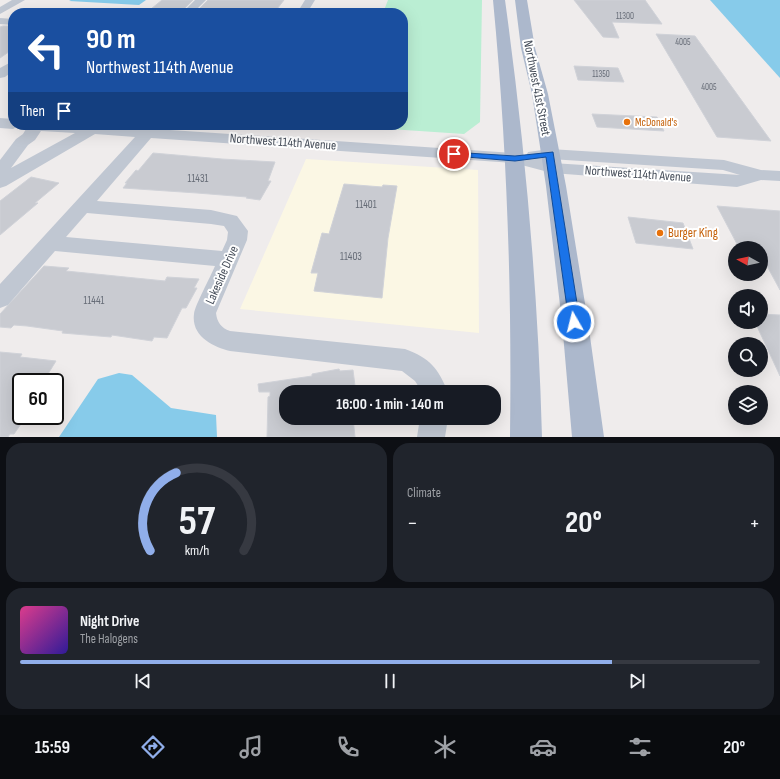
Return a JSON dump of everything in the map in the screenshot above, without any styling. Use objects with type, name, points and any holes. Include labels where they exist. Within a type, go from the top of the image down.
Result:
[{"type":"main road","name":"Northwest 41st Street","points":[[499,0],[515,158],[523,318],[526,437]]},
{"type":"main road","name":"Northwest 41st Street","points":[[521,0],[528,48],[540,94],[551,161],[574,322],[588,437]]},
{"type":"main road","points":[[503,34],[528,48]]},
{"type":"street","points":[[0,11],[20,0]]},
{"type":"street","points":[[192,8],[201,0]]},
{"type":"street","points":[[0,172],[30,130]]},
{"type":"street","points":[[0,178],[14,168],[24,155],[32,141],[31,130]]},
{"type":"street","points":[[0,182],[94,130]]},
{"type":"street","name":"Northwest 114th Avenue","points":[[94,130],[147,133],[223,131],[551,161],[737,181],[761,175],[780,176]]},
{"type":"street","points":[[0,299],[147,133]]},
{"type":"street","points":[[24,155],[47,156]]},
{"type":"street","name":"Lakeside Drive","points":[[82,206],[226,219],[234,225],[238,234],[236,244],[205,313],[207,325],[214,335],[230,341],[405,360],[417,365],[423,370],[432,385]]},
{"type":"street","points":[[49,243],[229,259]]},
{"type":"street","points":[[431,437],[433,425]]},
{"type":"shaded area","points":[[306,159],[478,170],[479,333],[240,309]]},
{"type":"green space","points":[[388,0],[482,0],[480,122],[464,134],[405,130],[408,130],[408,8],[385,8]]},
{"type":"water","points":[[146,0],[139,5],[69,1]]},
{"type":"water","points":[[710,0],[780,0],[780,78]]},
{"type":"water","points":[[119,373],[132,375],[171,408],[216,415],[217,437],[59,437],[98,379]]},
{"type":"building","points":[[162,0],[193,0],[185,8],[152,8]]},
{"type":"building","points":[[208,0],[284,0],[278,8],[200,8]]},
{"type":"building","points":[[574,0],[645,0],[662,24],[612,22],[619,38],[603,37]]},
{"type":"building","points":[[8,26],[8,52],[0,58],[0,27]]},
{"type":"building","points":[[656,34],[695,36],[771,141],[717,137]]},
{"type":"building","points":[[574,66],[618,68],[624,82],[578,80]]},
{"type":"building","name":"McDonald's","points":[[592,114],[657,117],[664,131],[597,127]]},
{"type":"building","points":[[153,153],[275,162],[268,181],[271,181],[260,200],[246,198],[247,197],[123,188],[127,183],[125,183],[136,170],[138,171]]},
{"type":"building","points":[[31,177],[59,183],[0,235],[0,201]]},
{"type":"building","points":[[344,184],[382,187],[383,185],[397,186],[388,238],[382,298],[314,291],[318,273],[311,273],[322,233],[329,234]]},
{"type":"building","points":[[717,206],[780,211],[780,290],[768,268],[768,241],[735,241]]},
{"type":"building","name":"Burger King","points":[[628,217],[683,223],[693,249],[636,243]]},
{"type":"building","points":[[44,266],[69,268],[66,271],[165,281],[167,277],[199,279],[194,288],[197,288],[186,308],[182,308],[167,338],[154,337],[152,341],[112,335],[111,337],[62,333],[63,331],[27,326],[14,325],[11,328],[0,327],[0,314]]},
{"type":"building","points":[[768,314],[780,315],[780,376],[768,350],[768,337],[762,337],[758,329],[768,329]]},
{"type":"building","points":[[0,352],[22,354],[20,357],[56,361],[49,373],[12,373],[12,425],[20,425],[14,434],[10,434],[8,437],[0,437]]},
{"type":"building","points":[[339,369],[340,371],[353,370],[355,385],[279,385],[279,425],[354,425],[355,437],[267,437],[268,397],[270,396],[270,392],[259,392],[258,384],[312,376],[312,374]]},
{"type":"place","name":"McDonald's","points":[[627,122]]},
{"type":"place","name":"Burger King","points":[[660,233]]},
{"type":"route","points":[[454,154],[515,158],[550,154],[556,186],[574,322]]}]
